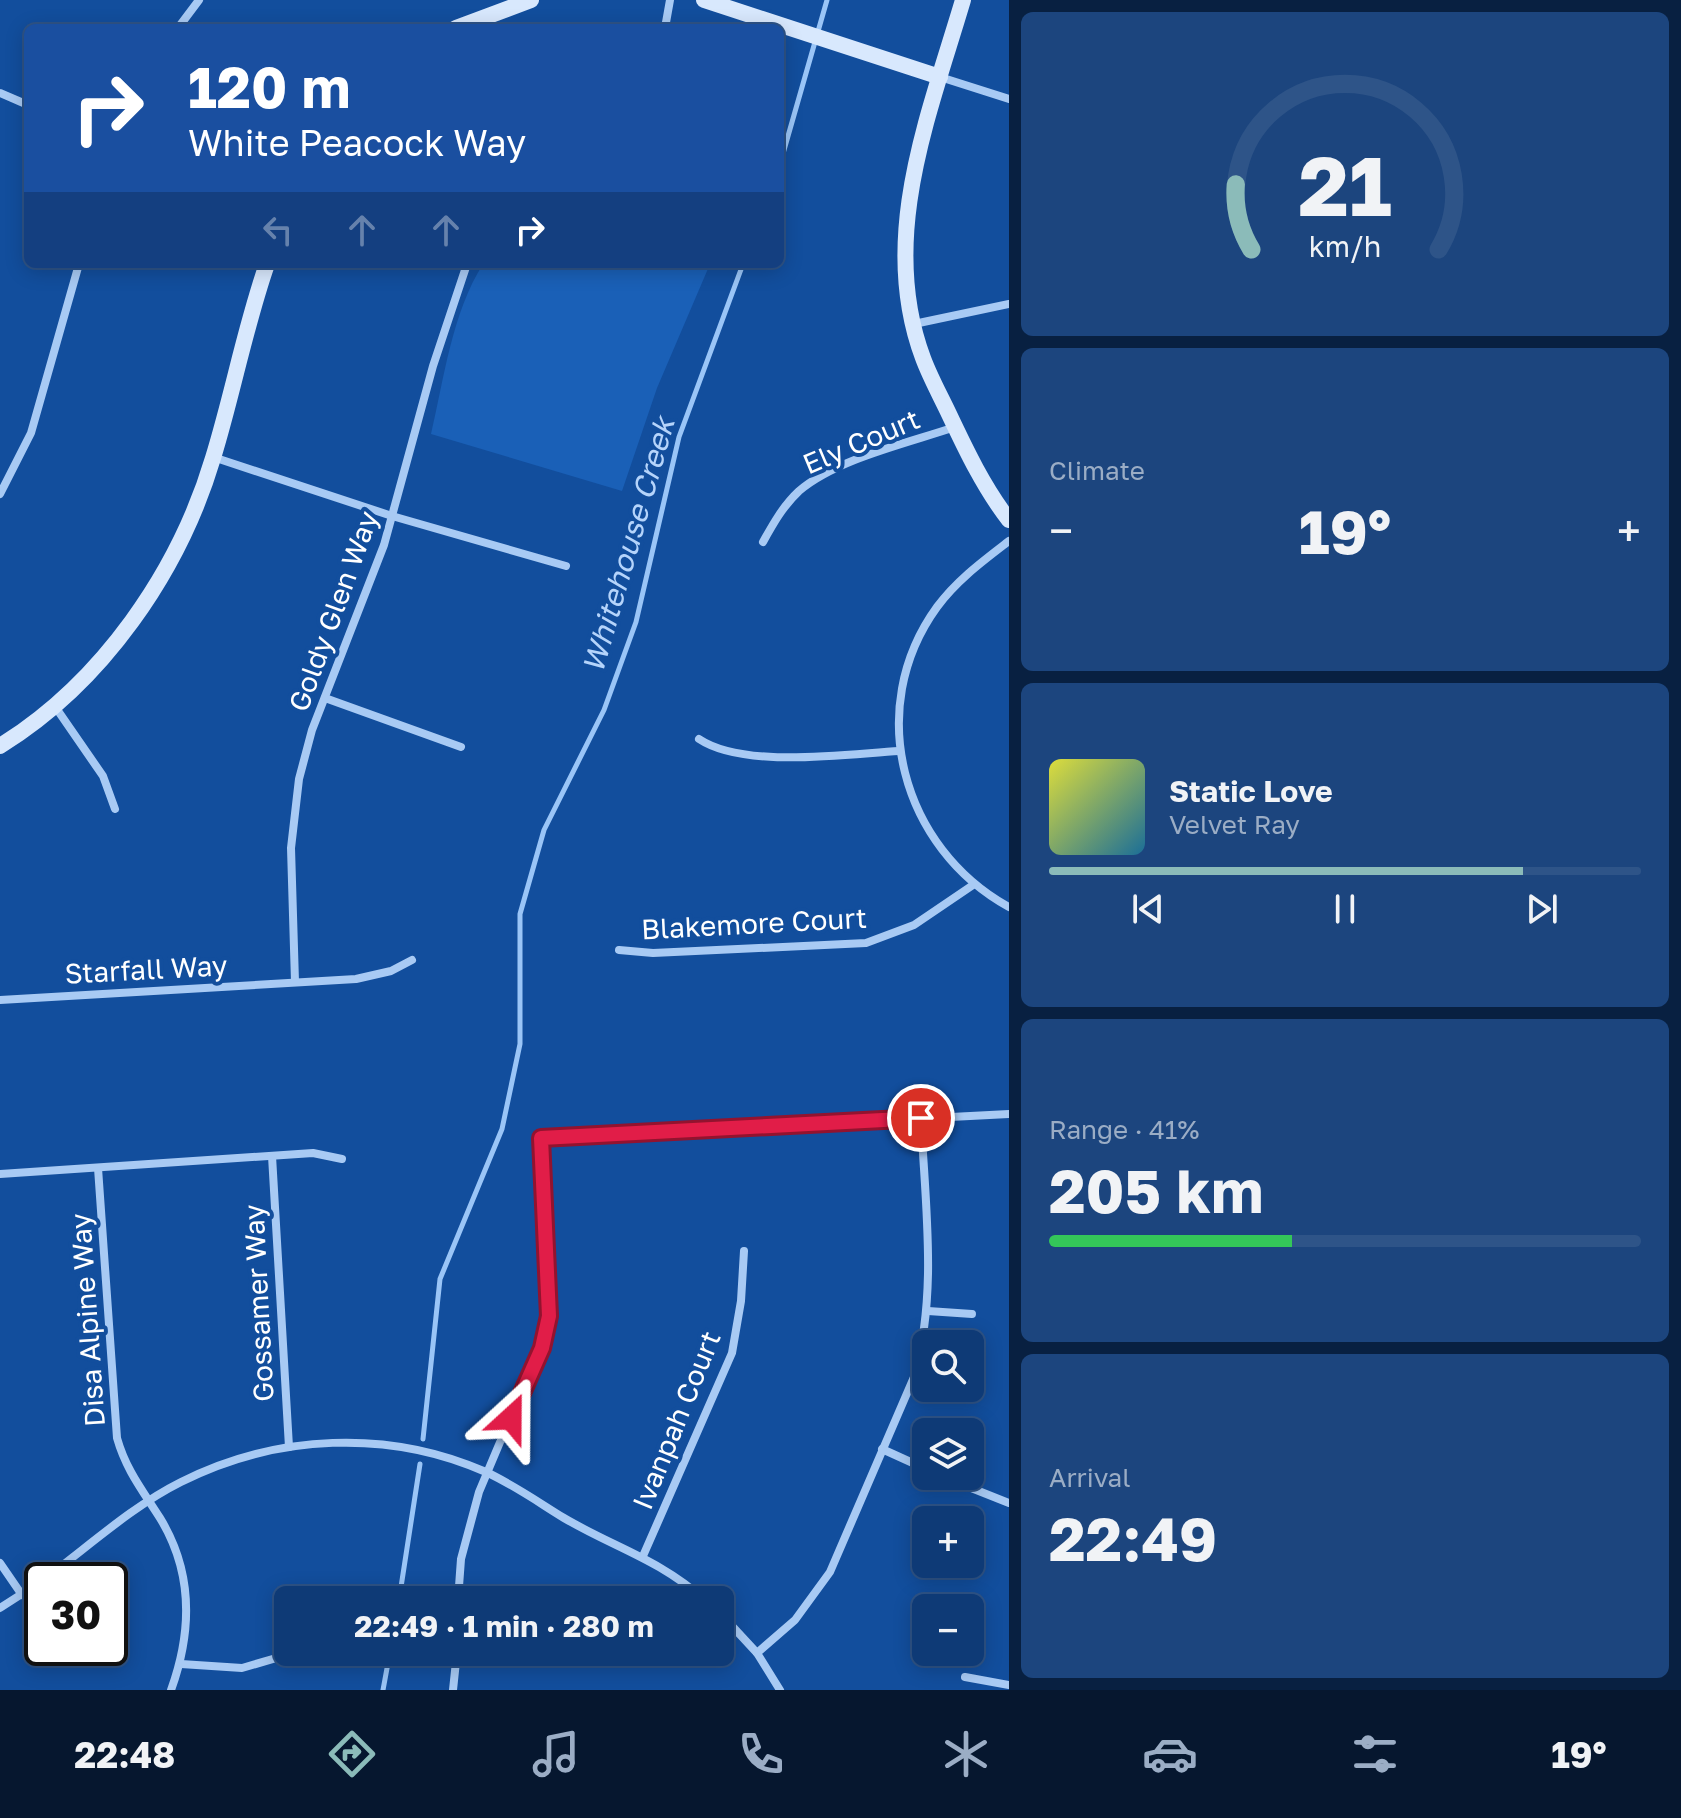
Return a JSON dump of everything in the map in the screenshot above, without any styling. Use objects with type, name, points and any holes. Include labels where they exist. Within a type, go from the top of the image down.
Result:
[{"type":"street","points":[[181,24],[198,0]]},
{"type":"street","points":[[467,24],[531,0]]},
{"type":"street","points":[[666,24],[670,0]]},
{"type":"street","points":[[704,0],[777,24]]},
{"type":"street","points":[[963,0],[922,135],[905,226],[907,279],[923,357],[986,488],[1009,520]]},
{"type":"street","points":[[784,26],[1009,99]]},
{"type":"street","points":[[0,93],[24,103]]},
{"type":"street","points":[[0,494],[31,433],[78,268]]},
{"type":"street","points":[[0,746],[54,705],[113,644],[158,581],[193,513],[213,457],[240,350],[266,268]]},
{"type":"street","name":"Goldy Glen Way","points":[[295,982],[291,848],[299,779],[325,698],[370,587],[455,292],[465,268]]},
{"type":"street","points":[[914,324],[1009,304]]},
{"type":"street","name":"Ely Court","points":[[763,542],[780,511],[809,483],[837,469],[955,427]]},
{"type":"street","points":[[213,457],[392,516],[566,566]]},
{"type":"street","points":[[1009,541],[947,595],[918,639],[902,689],[899,751],[911,797],[926,829],[947,858],[973,885],[1009,907]]},
{"type":"street","points":[[325,698],[461,747]]},
{"type":"street","points":[[54,705],[103,776],[115,809]]},
{"type":"street","points":[[699,739],[723,748],[789,758],[899,751]]},
{"type":"street","name":"Blakemore Court","points":[[619,950],[653,953],[866,943],[914,925],[973,885]]},
{"type":"street","name":"Starfall Way","points":[[0,1000],[374,976],[412,960]]},
{"type":"street","points":[[460,1586],[468,1525],[546,1333],[549,1300],[541,1138],[1009,1114]]},
{"type":"street","points":[[757,1653],[795,1620],[830,1572],[914,1377],[928,1311],[921,1118]]},
{"type":"street","points":[[0,1174],[313,1153],[342,1159]]},
{"type":"street","name":"Gossamer Way","points":[[272,1156],[289,1447]]},
{"type":"street","name":"Disa Alpine Way","points":[[98,1168],[114,1419],[129,1472],[169,1535],[182,1571],[187,1619],[181,1664],[171,1690]]},
{"type":"street","name":"Ivanpah Court","points":[[643,1556],[732,1353],[741,1301],[744,1251]]},
{"type":"street","points":[[928,1311],[972,1314]]},
{"type":"street","points":[[66,1562],[148,1502],[222,1464],[289,1447],[363,1443],[436,1454],[487,1473],[581,1527],[643,1556],[685,1586]]},
{"type":"street","points":[[882,1449],[912,1463]]},
{"type":"street","points":[[976,1490],[1009,1503]]},
{"type":"street","points":[[0,1563],[22,1595],[0,1608]]},
{"type":"street","points":[[734,1628],[757,1653],[780,1690]]},
{"type":"street","points":[[181,1664],[242,1668],[274,1659]]},
{"type":"street","points":[[456,1689],[457,1666]]},
{"type":"street","points":[[965,1677],[1009,1685]]},
{"type":"shaded area","points":[[481,268],[708,268],[657,388],[622,491],[431,434],[456,325]]},
{"type":"waterway","name":"Whitehouse Creek","points":[[784,150],[827,0]]},
{"type":"waterway","name":"Whitehouse Creek","points":[[423,1439],[440,1279],[502,1129],[520,1044],[520,914],[544,830],[604,710],[636,622],[679,437],[742,268]]},
{"type":"waterway","points":[[401,1586],[420,1464]]},
{"type":"waterway","points":[[383,1690],[387,1666]]},
{"type":"route","points":[[511,1418],[542,1348],[549,1316],[541,1138],[921,1118]]}]
